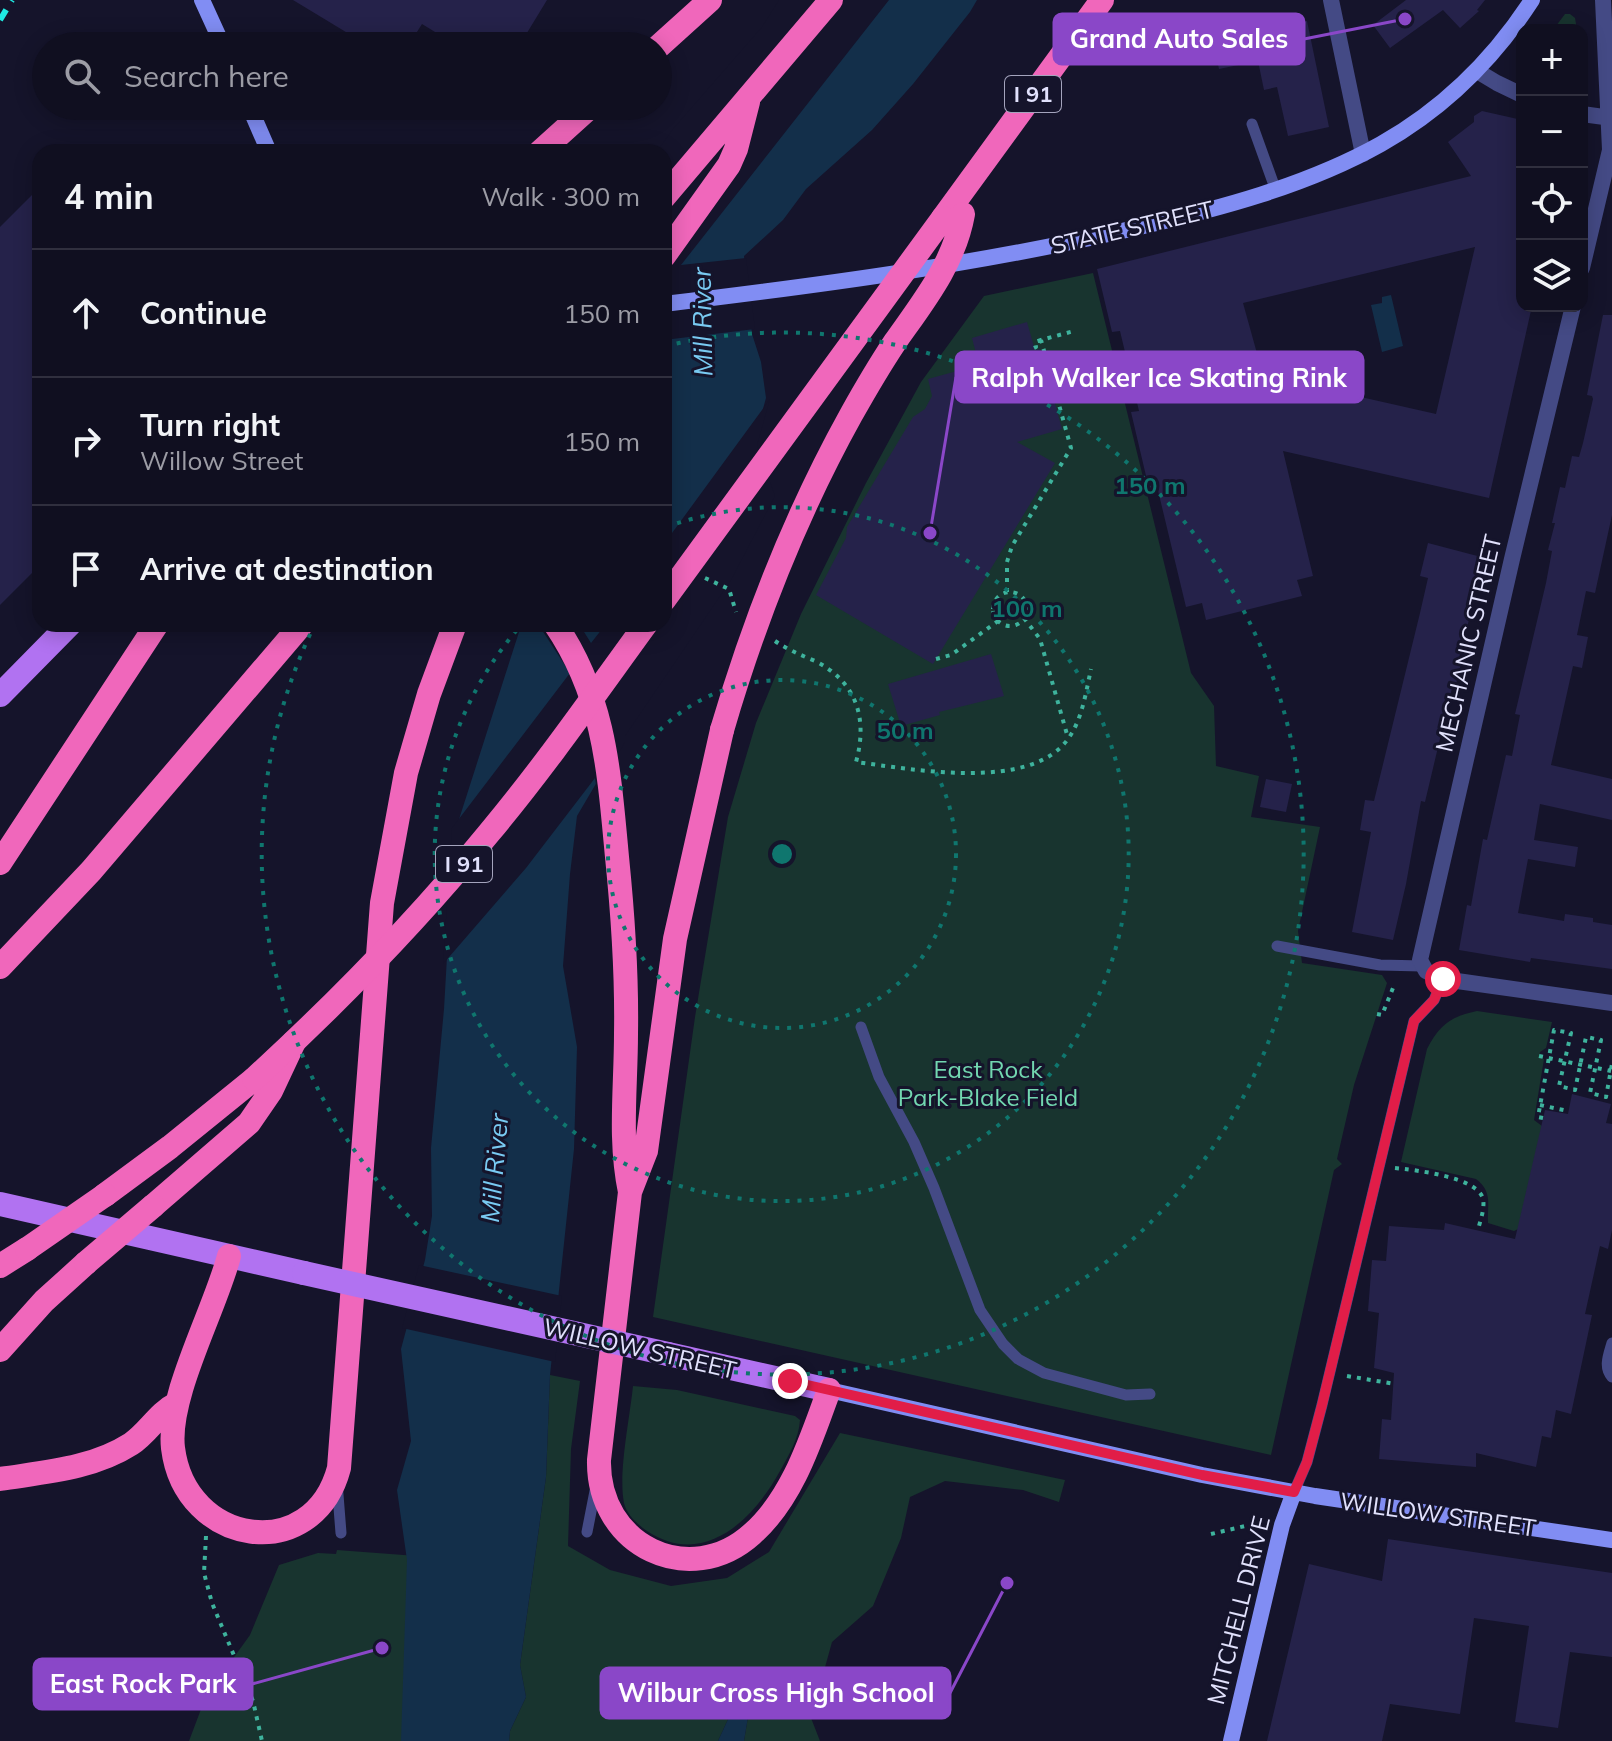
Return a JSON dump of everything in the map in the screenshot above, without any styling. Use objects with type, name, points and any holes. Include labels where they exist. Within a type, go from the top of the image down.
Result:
[{"type":"highway","points":[[672,34],[710,0]]},
{"type":"highway","points":[[672,188],[831,0]]},
{"type":"highway","name":"I 91","points":[[672,589],[953,216],[965,187],[1102,0]]},
{"type":"highway","points":[[672,245],[729,165],[750,96]]},
{"type":"highway","points":[[549,144],[575,120]]},
{"type":"highway","points":[[829,1390],[794,1475],[774,1510],[752,1534],[726,1552],[704,1557],[676,1557],[651,1550],[633,1540],[606,1506],[599,1470],[630,1192],[646,1151],[675,939],[722,730],[755,628],[813,489],[867,387],[947,264],[957,239],[953,216]]},
{"type":"highway","points":[[0,863],[152,632]]},
{"type":"highway","points":[[0,967],[91,871],[295,632]]},
{"type":"highway","points":[[229,1256],[176,1404],[173,1444],[177,1468],[190,1496],[207,1514],[246,1531],[277,1531],[312,1514],[330,1491],[340,1459],[382,903],[406,773],[425,707],[452,632]]},
{"type":"highway","points":[[560,632],[582,671],[597,711],[608,765],[625,951],[622,1149],[630,1192]]},
{"type":"highway","name":"I 91","points":[[0,1266],[262,1085],[294,1042],[373,964],[462,866],[528,784],[640,632]]},
{"type":"highway","points":[[0,1350],[44,1301],[240,1132],[262,1085]]},
{"type":"highway","points":[[0,1479],[58,1470],[109,1456],[143,1435],[164,1411],[176,1404]]},
{"type":"main road","points":[[202,0],[217,32]]},
{"type":"main road","name":"STATE STREET","points":[[672,303],[926,269],[1035,250],[1162,222],[1275,188],[1363,154],[1416,121],[1477,71],[1532,0]]},
{"type":"main road","points":[[255,120],[266,144]]},
{"type":"main road","points":[[0,695],[62,632]]},
{"type":"main road","name":"WILLOW STREET","points":[[0,1204],[1202,1475],[1612,1540]]},
{"type":"main road","name":"MITCHELL DRIVE","points":[[1231,1741],[1282,1525],[1294,1492]]},
{"type":"street","points":[[1331,0],[1363,154]]},
{"type":"street","points":[[1588,244],[1608,163],[1611,118],[1603,0]]},
{"type":"street","points":[[1477,71],[1516,92]]},
{"type":"street","points":[[1588,115],[1611,118]]},
{"type":"street","name":"MECHANIC STREET","points":[[1422,966],[1420,954],[1423,939],[1572,312]]},
{"type":"street","points":[[1422,966],[1443,979],[1612,1003]]},
{"type":"lane","points":[[1252,124],[1275,188]]},
{"type":"lane","points":[[1277,946],[1380,965],[1422,966]]},
{"type":"lane","points":[[1294,1492],[1307,1462],[1322,1405],[1414,1021],[1434,1000],[1443,979]]},
{"type":"lane","points":[[861,1027],[879,1077],[914,1142],[934,1188],[980,1310],[1003,1344],[1018,1359],[1044,1373],[1126,1395],[1150,1394]]},
{"type":"lane","points":[[1612,1343],[1607,1363],[1612,1377]]},
{"type":"lane","points":[[587,1532],[599,1470]]},
{"type":"lane","points":[[336,1478],[341,1533]]},
{"type":"path","points":[[1034,348],[1035,342],[1074,331]]},
{"type":"path","points":[[1007,592],[1007,562],[1012,546],[1071,448],[1041,340]]},
{"type":"path","points":[[724,587],[729,589],[733,609],[743,620]]},
{"type":"path","points":[[1007,592],[1022,597],[1027,610],[1024,618],[1012,626],[998,621],[992,607],[1000,594],[1007,592]]},
{"type":"path","points":[[1024,618],[1040,639],[1068,739]]},
{"type":"path","points":[[936,659],[951,655],[998,621]]},
{"type":"path","points":[[768,636],[792,653],[816,662],[841,679],[854,695],[862,741],[856,762],[937,772],[1017,769],[1046,759],[1068,739],[1081,709],[1091,669]]},
{"type":"path","points":[[1377,1014],[1382,1015],[1396,981]]},
{"type":"path","points":[[1543,1118],[1538,1117],[1554,1030],[1571,1033],[1559,1086],[1575,1090],[1586,1037],[1601,1040],[1590,1093],[1606,1097],[1612,1064]]},
{"type":"path","points":[[1539,1056],[1611,1071]]},
{"type":"path","points":[[1540,1105],[1568,1111]]},
{"type":"path","points":[[1395,1168],[1473,1185],[1482,1196],[1483,1204],[1478,1230]]},
{"type":"path","points":[[1347,1376],[1395,1384]]},
{"type":"path","points":[[207,1514],[204,1573],[216,1613],[253,1701],[262,1741]]},
{"type":"path","points":[[1211,1534],[1258,1523]]},
{"type":"green space","points":[[1565,14],[1570,14],[1576,24],[1558,24]]},
{"type":"green space","name":"East Rock Park-Blake Field","points":[[1093,273],[1191,673],[1214,706],[1216,766],[1259,776],[1251,817],[1320,827],[1298,931],[1302,963],[1382,975],[1387,983],[1354,1085],[1337,1159],[1342,1164],[1334,1170],[1271,1455],[653,1317],[695,1017],[728,817],[756,723],[801,614],[866,483],[921,382],[984,296]]},
{"type":"green space","points":[[1477,1011],[1552,1022],[1546,1048],[1540,1052],[1539,1058],[1544,1059],[1534,1120],[1542,1126],[1518,1229],[1514,1231],[1488,1223],[1487,1194],[1476,1179],[1401,1162],[1427,1049],[1447,1023]]},
{"type":"green space","points":[[550,1375],[580,1381],[571,1449],[568,1546],[610,1570],[671,1586],[727,1578],[769,1552],[840,1433],[1065,1480],[1059,1502],[1023,1490],[945,1481],[910,1497],[901,1538],[873,1606],[832,1642],[811,1718],[820,1741],[744,1741],[749,1711],[747,1701],[737,1700],[718,1741],[509,1741],[510,1731],[526,1697],[520,1665],[546,1477]]},
{"type":"green space","points":[[633,1386],[677,1390],[795,1416],[800,1420],[798,1433],[783,1465],[769,1489],[742,1521],[707,1541],[688,1544],[668,1541],[647,1531],[633,1519],[624,1503],[622,1476]]},
{"type":"green space","points":[[337,1550],[430,1557],[434,1741],[189,1741],[206,1696],[250,1635],[279,1565],[318,1553],[336,1554]]},
{"type":"water","name":"Mill River","points":[[781,0],[977,0],[913,84],[872,130],[806,189],[783,220],[744,256],[752,334],[761,362],[766,398],[753,445],[654,685],[577,816],[563,966],[577,1047],[574,1149],[550,1375],[546,1477],[520,1665],[526,1697],[510,1731],[509,1741],[401,1741],[407,1560],[397,1490],[411,1441],[401,1349],[425,1260],[432,1216],[431,1148],[444,1009],[454,835],[519,632],[672,632],[671,144],[766,29]]},
{"type":"water","points":[[1391,295],[1403,346],[1382,352],[1371,305],[1382,303],[1382,297]]},
{"type":"water","points":[[737,1700],[747,1701],[749,1711],[744,1741],[718,1741]]},
{"type":"pier","points":[[779,0],[889,0],[681,265],[746,258],[755,329],[672,339],[672,144],[662,144],[762,27]]},
{"type":"pier","points":[[770,399],[757,445],[775,496],[731,580],[625,736],[625,742],[597,791],[595,778],[526,868],[443,964],[452,828],[570,673],[543,632],[584,632],[591,643],[600,632],[672,632],[672,533]]},
{"type":"pier","points":[[419,1265],[562,1296],[555,1362],[402,1328]]},
{"type":"building","points":[[293,0],[547,0],[528,32],[435,32],[422,24],[417,32],[346,32]]},
{"type":"building","points":[[1406,0],[1485,0],[1479,11],[1460,28],[1443,10],[1390,48],[1373,25]]},
{"type":"building","points":[[1307,21],[1329,127],[1288,136],[1277,87],[1264,90],[1258,61],[1219,69],[1214,46],[1253,37],[1252,32]]},
{"type":"building","points":[[1482,111],[1516,119],[1516,312],[1531,312],[1489,498],[1283,451],[1313,576],[1297,580],[1302,596],[1206,620],[1202,603],[1186,607],[1155,478],[1147,480],[1131,412],[1139,411],[1120,331],[1112,332],[1097,269],[1471,176],[1448,142],[1474,122],[1474,116]],"holes":[[[1475,247],[1436,414],[1263,375],[1243,303]]]},
{"type":"building","points":[[32,195],[32,573],[0,605],[0,227]]},
{"type":"building","points":[[1603,315],[1612,315],[1612,515],[1595,593],[1586,591],[1577,635],[1588,637],[1582,668],[1573,666],[1551,765],[1612,779],[1612,820],[1540,804],[1534,840],[1578,847],[1575,867],[1528,859],[1518,913],[1564,921],[1565,914],[1593,918],[1593,922],[1612,925],[1612,969],[1531,958],[1530,962],[1459,950],[1467,905],[1471,906],[1483,839],[1487,840],[1506,755],[1512,756],[1520,715],[1515,714],[1546,583],[1552,551],[1548,550],[1560,487],[1565,488],[1572,456],[1579,457],[1593,399],[1587,395]]},
{"type":"building","points":[[1027,322],[1035,350],[1040,349],[1062,429],[1017,442],[1055,463],[933,664],[816,595],[846,538],[847,527],[913,417],[925,409],[932,396],[928,379],[979,365],[972,338]]},
{"type":"building","points":[[1428,543],[1485,558],[1458,662],[1461,663],[1455,689],[1452,688],[1425,802],[1421,801],[1393,940],[1352,932],[1371,832],[1360,830],[1365,800],[1374,801],[1420,613],[1428,578],[1420,576]]},
{"type":"building","points":[[991,654],[1004,696],[939,712],[940,715],[901,726],[888,684]]},
{"type":"building","points":[[1266,779],[1292,784],[1286,812],[1260,807]]},
{"type":"building","points":[[1572,1094],[1611,1104],[1606,1123],[1612,1124],[1612,1230],[1608,1249],[1600,1246],[1585,1314],[1592,1315],[1571,1414],[1556,1410],[1551,1438],[1542,1436],[1536,1467],[1476,1453],[1476,1467],[1379,1459],[1382,1419],[1391,1420],[1394,1373],[1374,1368],[1379,1313],[1368,1311],[1372,1260],[1386,1261],[1389,1226],[1444,1230],[1445,1223],[1515,1239],[1545,1110],[1568,1114]]},
{"type":"building","points":[[1388,1539],[1612,1573],[1612,1657],[1570,1652],[1558,1728],[1515,1722],[1529,1626],[1474,1618],[1460,1714],[1390,1704],[1382,1741],[1267,1741],[1309,1564],[1382,1581]]},
{"type":"railway","points":[[0,20],[12,0]]},
{"type":"place","name":"Grand Auto Sales","points":[[1405,19]]},
{"type":"place","name":"Ralph Walker Ice Skating Rink","points":[[930,533]]},
{"type":"place","name":"Wilbur Cross High School","points":[[1007,1583]]},
{"type":"place","name":"East Rock Park","points":[[382,1648]]},
{"type":"route","points":[[790,1381],[1202,1475],[1294,1492],[1307,1462],[1322,1405],[1414,1021],[1434,1000],[1443,979]]}]
